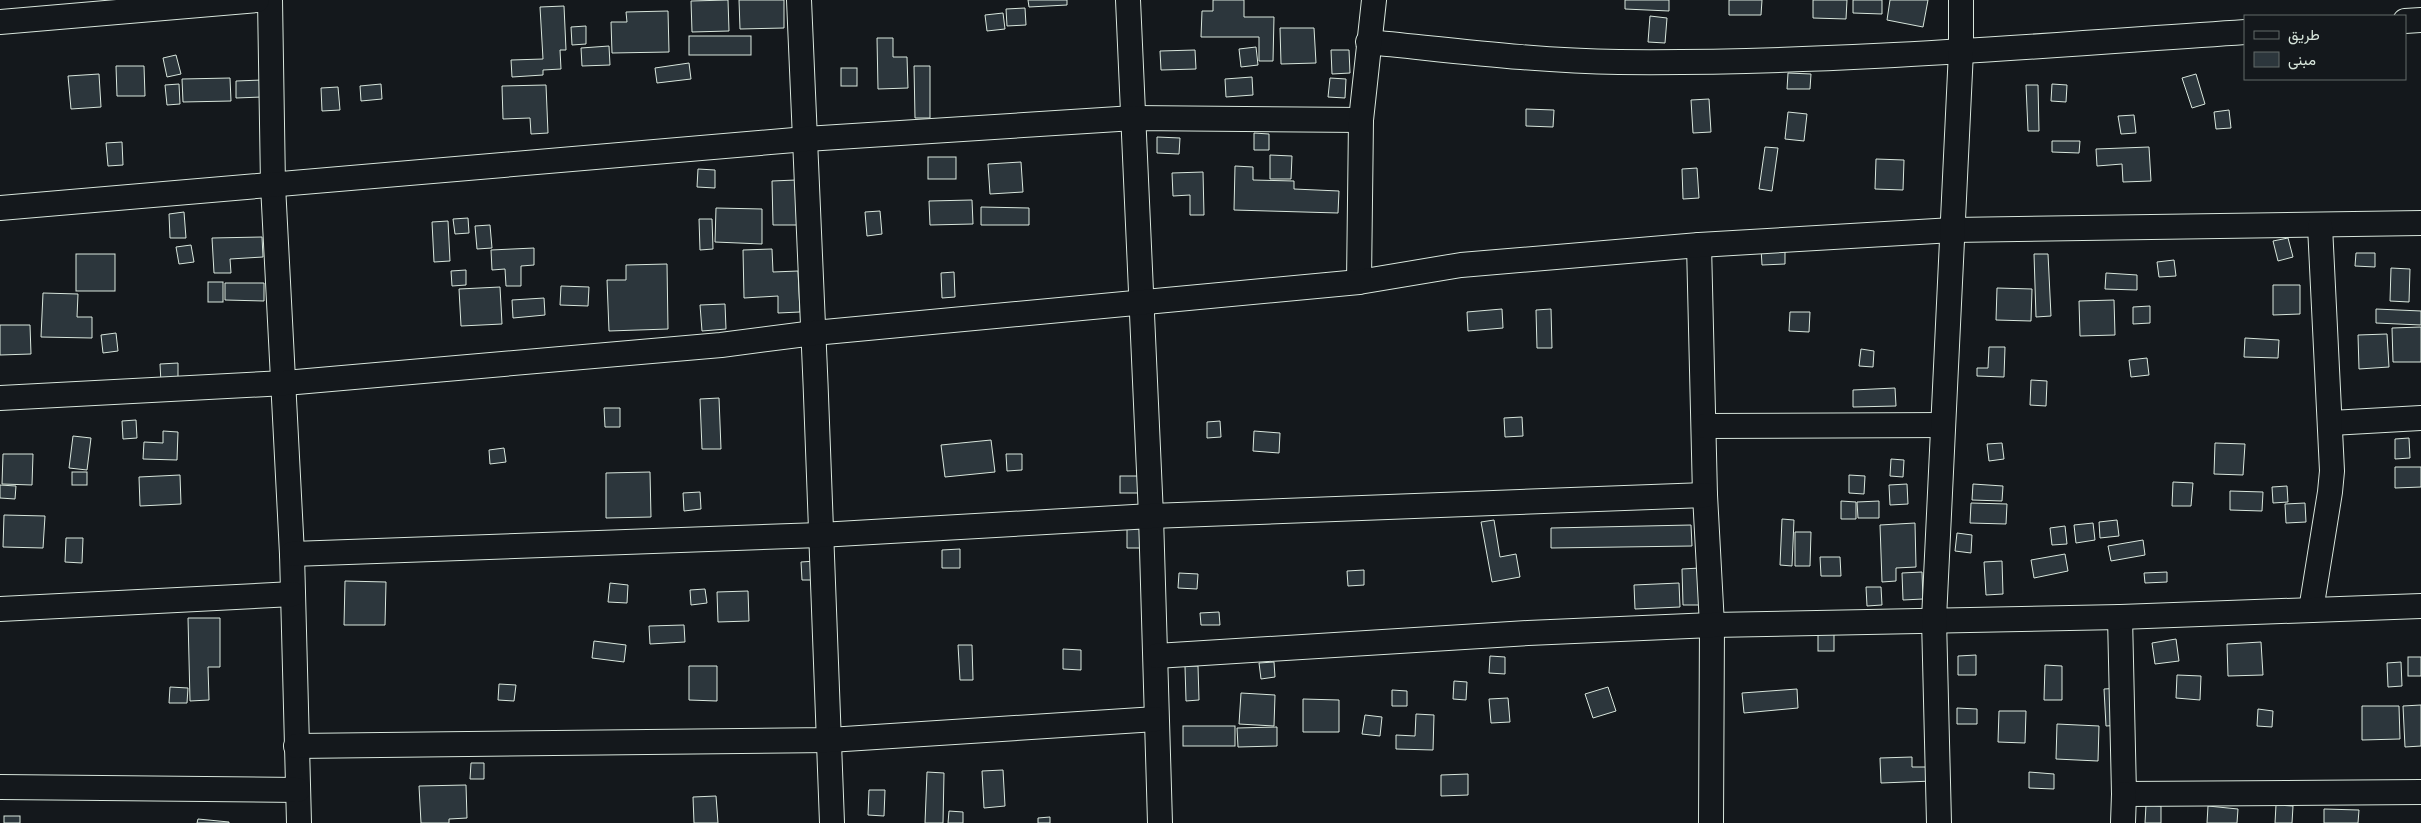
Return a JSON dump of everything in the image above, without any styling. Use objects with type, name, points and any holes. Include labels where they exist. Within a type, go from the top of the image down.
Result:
[{"type":"street","points":[[0,22],[257,0]]},
{"type":"street","points":[[270,0],[273,185],[285,383],[292,554],[299,823]]},
{"type":"street","points":[[799,0],[814,333],[832,823]]},
{"type":"street","points":[[1128,0],[1151,516],[1160,823]]},
{"type":"street","points":[[1359,282],[1361,120],[1374,0]]},
{"type":"street","points":[[1938,823],[1934,619],[1961,51],[1961,0]]},
{"type":"street","points":[[2406,21],[2421,20]]},
{"type":"street","points":[[1368,42],[1524,58],[1617,62],[1768,61],[1961,51],[2244,32]]},
{"type":"street","points":[[0,208],[806,139],[1134,118],[1361,120]]},
{"type":"street","points":[[0,398],[285,383],[721,345],[814,333],[1359,282],[1461,265],[1699,245],[1953,230],[2421,223]]},
{"type":"street","points":[[2311,610],[2330,492],[2331,423],[2320,226]]},
{"type":"street","points":[[1699,245],[1705,495],[1712,626],[1711,823]]},
{"type":"street","points":[[2331,423],[2421,418]]},
{"type":"street","points":[[1704,426],[1943,425]]},
{"type":"street","points":[[292,554],[820,535],[1151,516],[1705,495]]},
{"type":"street","points":[[0,609],[293,594]]},
{"type":"street","points":[[1156,656],[1528,633],[1934,619],[2120,617],[2421,606]]},
{"type":"street","points":[[2120,617],[2124,823]]},
{"type":"street","points":[[296,746],[829,740],[1156,719]]},
{"type":"street","points":[[0,787],[298,790]]},
{"type":"street","points":[[2124,794],[2421,792]]},
{"type":"building","points":[[728,0],[729,31],[692,32],[691,1]]},
{"type":"building","points":[[739,0],[784,0],[784,28],[740,29]]},
{"type":"building","points":[[1028,0],[1067,0],[1067,5],[1029,7]]},
{"type":"building","points":[[1213,0],[1244,0],[1244,17],[1274,17],[1273,61],[1259,61],[1259,37],[1201,37],[1202,11],[1213,11]]},
{"type":"building","points":[[1625,0],[1669,0],[1669,11],[1625,9]]},
{"type":"building","points":[[1729,0],[1762,0],[1761,15],[1729,15]]},
{"type":"building","points":[[1813,0],[1847,0],[1846,19],[1813,18]]},
{"type":"building","points":[[1853,0],[1882,0],[1882,14],[1853,13]]},
{"type":"building","points":[[1890,0],[1928,0],[1923,27],[1887,20]]},
{"type":"building","points":[[564,6],[566,50],[560,50],[561,69],[543,70],[543,75],[512,77],[511,60],[543,59],[540,7]]},
{"type":"building","points":[[1025,8],[1026,25],[1007,26],[1006,9]]},
{"type":"building","points":[[668,11],[669,52],[612,53],[611,22],[627,22],[626,12]]},
{"type":"building","points":[[1003,13],[1005,29],[987,31],[985,15]]},
{"type":"building","points":[[1650,16],[1667,18],[1665,43],[1648,42]]},
{"type":"building","points":[[586,26],[586,44],[572,45],[571,27]]},
{"type":"building","points":[[1280,28],[1314,28],[1316,63],[1281,64]]},
{"type":"building","points":[[689,36],[751,36],[751,55],[689,55]]},
{"type":"building","points":[[877,38],[893,38],[893,57],[907,57],[908,88],[878,89]]},
{"type":"building","points":[[609,46],[610,65],[582,66],[581,48]]},
{"type":"building","points":[[1256,47],[1258,65],[1241,67],[1239,49]]},
{"type":"building","points":[[1195,50],[1196,69],[1161,70],[1160,51]]},
{"type":"building","points":[[1331,50],[1349,50],[1350,73],[1332,74]]},
{"type":"building","points":[[176,55],[181,74],[167,77],[163,58]]},
{"type":"building","points":[[689,63],[691,79],[657,83],[655,68]]},
{"type":"building","points":[[116,66],[144,66],[145,96],[117,96]]},
{"type":"building","points":[[914,66],[930,66],[930,118],[915,118]]},
{"type":"building","points":[[841,68],[857,68],[857,86],[841,86]]},
{"type":"building","points":[[1788,73],[1811,74],[1810,89],[1787,89]]},
{"type":"building","points":[[99,74],[101,107],[71,109],[68,76]]},
{"type":"building","points":[[2196,74],[2205,104],[2192,108],[2182,78]]},
{"type":"building","points":[[1252,77],[1253,95],[1226,97],[1225,79]]},
{"type":"building","points":[[230,78],[231,101],[183,102],[182,79]]},
{"type":"building","points":[[1330,78],[1346,79],[1345,98],[1328,97]]},
{"type":"building","points":[[262,80],[262,97],[236,98],[236,81]]},
{"type":"building","points":[[179,84],[180,104],[167,105],[165,85]]},
{"type":"building","points":[[381,84],[382,99],[361,101],[360,86]]},
{"type":"building","points":[[2052,84],[2067,85],[2066,102],[2051,101]]},
{"type":"building","points":[[546,85],[548,133],[531,134],[530,118],[503,119],[502,86]]},
{"type":"building","points":[[2026,85],[2038,85],[2039,131],[2028,131]]},
{"type":"building","points":[[338,87],[340,110],[322,111],[321,88]]},
{"type":"building","points":[[1709,99],[1711,132],[1693,133],[1691,100]]},
{"type":"building","points":[[1526,109],[1554,110],[1553,127],[1526,126]]},
{"type":"building","points":[[2229,110],[2231,128],[2216,129],[2214,112]]},
{"type":"building","points":[[1788,112],[1807,114],[1804,141],[1785,139]]},
{"type":"building","points":[[2134,115],[2136,133],[2121,134],[2118,116]]},
{"type":"building","points":[[1254,133],[1269,134],[1269,150],[1254,150]]},
{"type":"building","points":[[1157,137],[1180,138],[1179,154],[1157,153]]},
{"type":"building","points":[[2052,141],[2080,141],[2079,153],[2052,152]]},
{"type":"building","points":[[122,142],[123,165],[108,166],[106,143]]},
{"type":"building","points":[[1765,147],[1778,148],[1772,191],[1759,189]]},
{"type":"building","points":[[2149,147],[2151,181],[2123,182],[2122,164],[2097,166],[2096,149]]},
{"type":"building","points":[[1270,155],[1292,156],[1291,179],[1270,179]]},
{"type":"building","points":[[928,157],[956,157],[956,179],[928,179]]},
{"type":"building","points":[[1876,159],[1904,160],[1903,190],[1875,189]]},
{"type":"building","points":[[1021,162],[1023,192],[990,194],[988,164]]},
{"type":"building","points":[[1235,166],[1253,167],[1253,180],[1294,181],[1294,189],[1339,191],[1338,213],[1234,210]]},
{"type":"building","points":[[1697,168],[1699,198],[1683,199],[1682,169]]},
{"type":"building","points":[[698,169],[715,170],[715,188],[697,187]]},
{"type":"building","points":[[1203,172],[1204,215],[1190,215],[1190,195],[1173,196],[1172,173]]},
{"type":"building","points":[[796,180],[798,225],[773,225],[772,181]]},
{"type":"building","points":[[972,200],[973,224],[930,225],[929,201]]},
{"type":"building","points":[[981,207],[1029,208],[1029,225],[981,225]]},
{"type":"building","points":[[716,208],[762,209],[762,244],[715,242]]},
{"type":"building","points":[[880,211],[882,234],[867,236],[865,212]]},
{"type":"building","points":[[184,212],[186,238],[170,238],[169,214]]},
{"type":"building","points":[[468,218],[469,233],[455,234],[453,219]]},
{"type":"building","points":[[699,219],[712,219],[713,249],[700,250]]},
{"type":"building","points":[[448,221],[450,261],[434,262],[432,222]]},
{"type":"building","points":[[490,225],[492,248],[477,249],[475,226]]},
{"type":"building","points":[[262,237],[263,257],[230,259],[231,273],[214,273],[212,238]]},
{"type":"building","points":[[2288,238],[2293,257],[2278,261],[2273,241]]},
{"type":"building","points":[[191,245],[194,262],[179,264],[176,247]]},
{"type":"building","points":[[1785,247],[1785,264],[1762,265],[1761,248]]},
{"type":"building","points":[[534,248],[534,265],[521,266],[521,286],[506,286],[505,269],[492,270],[491,250]]},
{"type":"building","points":[[772,249],[773,272],[798,271],[800,312],[778,313],[778,296],[744,298],[743,250]]},
{"type":"building","points":[[2356,253],[2375,253],[2375,267],[2355,266]]},
{"type":"building","points":[[76,254],[115,254],[115,291],[76,291]]},
{"type":"building","points":[[2034,254],[2048,254],[2051,316],[2036,317]]},
{"type":"building","points":[[2174,260],[2176,276],[2159,277],[2157,262]]},
{"type":"building","points":[[667,264],[668,329],[609,331],[607,280],[626,280],[626,265]]},
{"type":"building","points":[[2391,268],[2410,269],[2409,302],[2390,301]]},
{"type":"building","points":[[466,270],[466,285],[452,286],[451,271]]},
{"type":"building","points":[[954,272],[955,297],[942,298],[941,273]]},
{"type":"building","points":[[2106,273],[2137,275],[2137,290],[2105,289]]},
{"type":"building","points":[[208,282],[223,282],[223,302],[208,302]]},
{"type":"building","points":[[225,283],[264,283],[264,301],[225,300]]},
{"type":"building","points":[[2273,285],[2300,285],[2300,314],[2273,315]]},
{"type":"building","points":[[561,286],[589,287],[588,306],[560,305]]},
{"type":"building","points":[[500,287],[502,324],[461,326],[459,289]]},
{"type":"building","points":[[1997,288],[2032,289],[2031,321],[1996,320]]},
{"type":"building","points":[[43,293],[78,294],[77,317],[92,317],[92,338],[41,337]]},
{"type":"building","points":[[544,298],[545,315],[513,318],[512,300]]},
{"type":"building","points":[[2114,300],[2115,335],[2080,336],[2079,301]]},
{"type":"building","points":[[725,304],[726,329],[702,331],[700,305]]},
{"type":"building","points":[[2150,306],[2150,323],[2133,324],[2133,307]]},
{"type":"building","points":[[1502,309],[1503,328],[1468,331],[1467,312]]},
{"type":"building","points":[[1551,309],[1552,348],[1537,348],[1536,310]]},
{"type":"building","points":[[2376,309],[2421,311],[2421,325],[2376,323]]},
{"type":"building","points":[[1790,312],[1810,312],[1809,332],[1789,331]]},
{"type":"building","points":[[0,325],[30,325],[31,354],[0,355]]},
{"type":"building","points":[[2421,327],[2421,362],[2393,362],[2392,328]]},
{"type":"building","points":[[116,333],[118,351],[103,353],[101,335]]},
{"type":"building","points":[[2387,334],[2389,367],[2359,369],[2358,335]]},
{"type":"building","points":[[2245,338],[2279,340],[2278,358],[2244,357]]},
{"type":"building","points":[[1989,347],[2005,347],[2004,377],[1977,376],[1977,368],[1988,368]]},
{"type":"building","points":[[1861,349],[1874,351],[1873,367],[1859,366]]},
{"type":"building","points":[[2147,358],[2149,375],[2131,377],[2129,360]]},
{"type":"building","points":[[178,363],[178,382],[161,383],[160,364]]},
{"type":"building","points":[[2031,380],[2047,381],[2046,406],[2030,405]]},
{"type":"building","points":[[1895,388],[1896,406],[1853,407],[1853,390]]},
{"type":"building","points":[[719,398],[721,449],[702,449],[700,399]]},
{"type":"building","points":[[604,408],[620,408],[620,427],[605,427]]},
{"type":"building","points":[[1522,417],[1523,436],[1505,437],[1504,418]]},
{"type":"building","points":[[136,420],[137,438],[123,439],[122,421]]},
{"type":"building","points":[[1220,421],[1221,437],[1207,438],[1207,422]]},
{"type":"building","points":[[163,431],[178,432],[177,460],[143,459],[144,442],[163,443]]},
{"type":"building","points":[[1254,431],[1280,433],[1279,453],[1253,451]]},
{"type":"building","points":[[73,436],[91,438],[87,470],[69,468]]},
{"type":"building","points":[[2409,438],[2410,458],[2395,459],[2395,439]]},
{"type":"building","points":[[991,440],[995,472],[945,477],[941,445]]},
{"type":"building","points":[[2002,443],[2004,459],[1989,461],[1987,444]]},
{"type":"building","points":[[2215,443],[2245,444],[2243,475],[2214,474]]},
{"type":"building","points":[[504,448],[506,462],[490,464],[489,450]]},
{"type":"building","points":[[3,454],[33,454],[32,485],[2,484]]},
{"type":"building","points":[[1006,454],[1022,454],[1022,470],[1007,471]]},
{"type":"building","points":[[1891,459],[1904,460],[1903,477],[1890,476]]},
{"type":"building","points":[[2395,467],[2421,467],[2421,487],[2395,488]]},
{"type":"building","points":[[72,472],[87,472],[87,485],[72,485]]},
{"type":"building","points":[[650,472],[651,517],[606,518],[606,473]]},
{"type":"building","points":[[180,475],[181,504],[140,506],[139,477]]},
{"type":"building","points":[[1849,475],[1865,476],[1864,494],[1849,493]]},
{"type":"building","points":[[1120,476],[1140,476],[1140,493],[1120,493]]},
{"type":"building","points":[[2173,482],[2193,483],[2191,506],[2172,506]]},
{"type":"building","points":[[1907,484],[1908,504],[1890,505],[1889,485]]},
{"type":"building","points":[[1973,484],[2003,486],[2002,501],[1972,500]]},
{"type":"building","points":[[0,485],[16,486],[15,499],[0,498]]},
{"type":"building","points":[[2287,486],[2288,502],[2273,503],[2272,487]]},
{"type":"building","points":[[2230,491],[2263,492],[2262,511],[2230,510]]},
{"type":"building","points":[[700,492],[701,509],[684,511],[683,493]]},
{"type":"building","points":[[1841,501],[1856,502],[1856,519],[1841,519]]},
{"type":"building","points":[[1879,501],[1879,518],[1858,518],[1857,502]]},
{"type":"building","points":[[1971,503],[2007,504],[2006,524],[1970,523]]},
{"type":"building","points":[[2305,503],[2306,522],[2286,523],[2285,504]]},
{"type":"building","points":[[4,515],[45,516],[43,548],[3,547]]},
{"type":"building","points":[[1782,519],[1794,520],[1792,566],[1780,565]]},
{"type":"building","points":[[1494,520],[1500,557],[1516,554],[1520,577],[1492,582],[1481,522]]},
{"type":"building","points":[[2117,520],[2119,536],[2100,538],[2099,522]]},
{"type":"building","points":[[1915,523],[1916,567],[1896,568],[1896,581],[1882,582],[1880,525]]},
{"type":"building","points":[[2093,523],[2095,540],[2076,543],[2074,525]]},
{"type":"building","points":[[1691,525],[1692,546],[1551,548],[1551,528]]},
{"type":"building","points":[[2065,526],[2067,544],[2052,545],[2050,528]]},
{"type":"building","points":[[1127,529],[1144,529],[1145,548],[1127,548]]},
{"type":"building","points":[[1795,532],[1811,532],[1810,566],[1795,566]]},
{"type":"building","points":[[1957,533],[1972,535],[1971,553],[1955,551]]},
{"type":"building","points":[[66,538],[83,538],[82,563],[65,562]]},
{"type":"building","points":[[2143,540],[2145,555],[2111,561],[2108,546]]},
{"type":"building","points":[[960,549],[960,568],[942,568],[942,550]]},
{"type":"building","points":[[2065,554],[2068,571],[2034,578],[2031,560]]},
{"type":"building","points":[[1820,557],[1840,557],[1841,576],[1821,576]]},
{"type":"building","points":[[816,561],[817,580],[802,580],[801,562]]},
{"type":"building","points":[[2002,561],[2003,594],[1986,595],[1984,562]]},
{"type":"building","points":[[1700,568],[1701,605],[1683,605],[1682,569]]},
{"type":"building","points":[[1364,570],[1364,585],[1348,586],[1347,571]]},
{"type":"building","points":[[1922,572],[1923,599],[1903,600],[1902,573]]},
{"type":"building","points":[[2167,572],[2167,582],[2145,583],[2144,573]]},
{"type":"building","points":[[1179,573],[1198,574],[1197,589],[1178,588]]},
{"type":"building","points":[[345,581],[386,582],[385,625],[344,625]]},
{"type":"building","points":[[610,583],[628,585],[627,603],[608,602]]},
{"type":"building","points":[[1679,583],[1680,607],[1635,609],[1634,585]]},
{"type":"building","points":[[1866,587],[1881,587],[1882,605],[1867,606]]},
{"type":"building","points":[[705,589],[707,603],[691,605],[690,590]]},
{"type":"building","points":[[748,591],[749,621],[718,622],[717,592]]},
{"type":"building","points":[[1219,612],[1220,625],[1201,625],[1200,613]]},
{"type":"building","points":[[188,618],[220,618],[220,667],[208,667],[209,700],[190,701]]},
{"type":"building","points":[[684,625],[685,642],[650,644],[649,626]]},
{"type":"building","points":[[1818,632],[1834,632],[1834,651],[1818,651]]},
{"type":"building","points":[[2176,639],[2179,661],[2155,664],[2152,643]]},
{"type":"building","points":[[594,641],[626,645],[624,662],[592,658]]},
{"type":"building","points":[[2261,642],[2263,675],[2228,676],[2227,644]]},
{"type":"building","points":[[958,645],[972,645],[973,680],[960,680]]},
{"type":"building","points":[[1063,649],[1081,650],[1081,670],[1063,669]]},
{"type":"building","points":[[1976,655],[1976,675],[1958,675],[1958,656]]},
{"type":"building","points":[[1490,656],[1505,657],[1505,674],[1489,673]]},
{"type":"building","points":[[2408,657],[2421,657],[2421,676],[2408,676]]},
{"type":"building","points":[[1274,662],[1275,677],[1261,679],[1259,663]]},
{"type":"building","points":[[2401,662],[2402,686],[2388,687],[2387,663]]},
{"type":"building","points":[[2045,665],[2062,666],[2062,700],[2044,700]]},
{"type":"building","points":[[689,666],[717,666],[717,701],[689,700]]},
{"type":"building","points":[[1185,666],[1198,666],[1199,700],[1186,701]]},
{"type":"building","points":[[2177,675],[2201,676],[2200,700],[2176,698]]},
{"type":"building","points":[[1454,681],[1467,682],[1466,700],[1453,699]]},
{"type":"building","points":[[499,684],[516,685],[514,701],[498,700]]},
{"type":"building","points":[[170,687],[188,688],[187,703],[169,703]]},
{"type":"building","points":[[1608,687],[1616,711],[1593,718],[1585,694]]},
{"type":"building","points":[[2122,688],[2123,725],[2106,726],[2104,689]]},
{"type":"building","points":[[1797,689],[1798,708],[1744,713],[1742,693]]},
{"type":"building","points":[[1392,690],[1407,691],[1407,706],[1392,706]]},
{"type":"building","points":[[1241,693],[1275,695],[1274,726],[1239,724]]},
{"type":"building","points":[[1508,698],[1510,722],[1491,723],[1489,699]]},
{"type":"building","points":[[1303,699],[1339,700],[1339,732],[1303,732]]},
{"type":"building","points":[[2421,705],[2421,746],[2405,747],[2403,706]]},
{"type":"building","points":[[2362,706],[2399,706],[2400,739],[2362,740]]},
{"type":"building","points":[[1957,708],[1977,709],[1977,724],[1957,724]]},
{"type":"building","points":[[2258,709],[2273,711],[2272,727],[2257,726]]},
{"type":"building","points":[[1999,711],[2026,711],[2025,743],[1998,742]]},
{"type":"building","points":[[1416,714],[1434,715],[1433,750],[1396,749],[1396,735],[1415,736]]},
{"type":"building","points":[[1365,715],[1382,717],[1380,736],[1362,734]]},
{"type":"building","points":[[2057,724],[2099,726],[2098,761],[2056,759]]},
{"type":"building","points":[[1183,726],[1235,726],[1235,746],[1183,746]]},
{"type":"building","points":[[1277,727],[1277,746],[1238,747],[1237,728]]},
{"type":"building","points":[[1912,757],[1912,767],[1932,767],[1933,781],[1881,783],[1880,758]]},
{"type":"building","points":[[471,763],[484,763],[484,779],[470,779]]},
{"type":"building","points":[[1003,770],[1005,806],[984,808],[982,771]]},
{"type":"building","points":[[927,772],[944,773],[943,823],[925,823]]},
{"type":"building","points":[[2029,772],[2054,774],[2054,789],[2029,788]]},
{"type":"building","points":[[1468,774],[1468,795],[1441,796],[1441,775]]},
{"type":"building","points":[[466,785],[467,818],[449,819],[449,823],[421,823],[419,786]]},
{"type":"building","points":[[869,790],[885,790],[884,816],[868,815]]},
{"type":"building","points":[[716,796],[718,823],[694,823],[693,797]]},
{"type":"building","points":[[2146,805],[2161,806],[2161,823],[2145,823]]},
{"type":"building","points":[[2276,805],[2293,806],[2292,823],[2275,823]]},
{"type":"building","points":[[2208,806],[2238,809],[2237,823],[2207,823]]},
{"type":"building","points":[[2324,809],[2359,810],[2358,823],[2324,823]]},
{"type":"building","points":[[949,811],[963,812],[963,823],[948,823]]},
{"type":"building","points":[[4,816],[20,816],[20,823],[4,823]]},
{"type":"building","points":[[1050,817],[1050,823],[1038,823],[1038,818]]},
{"type":"building","points":[[198,819],[229,822],[229,823],[197,823]]}]
